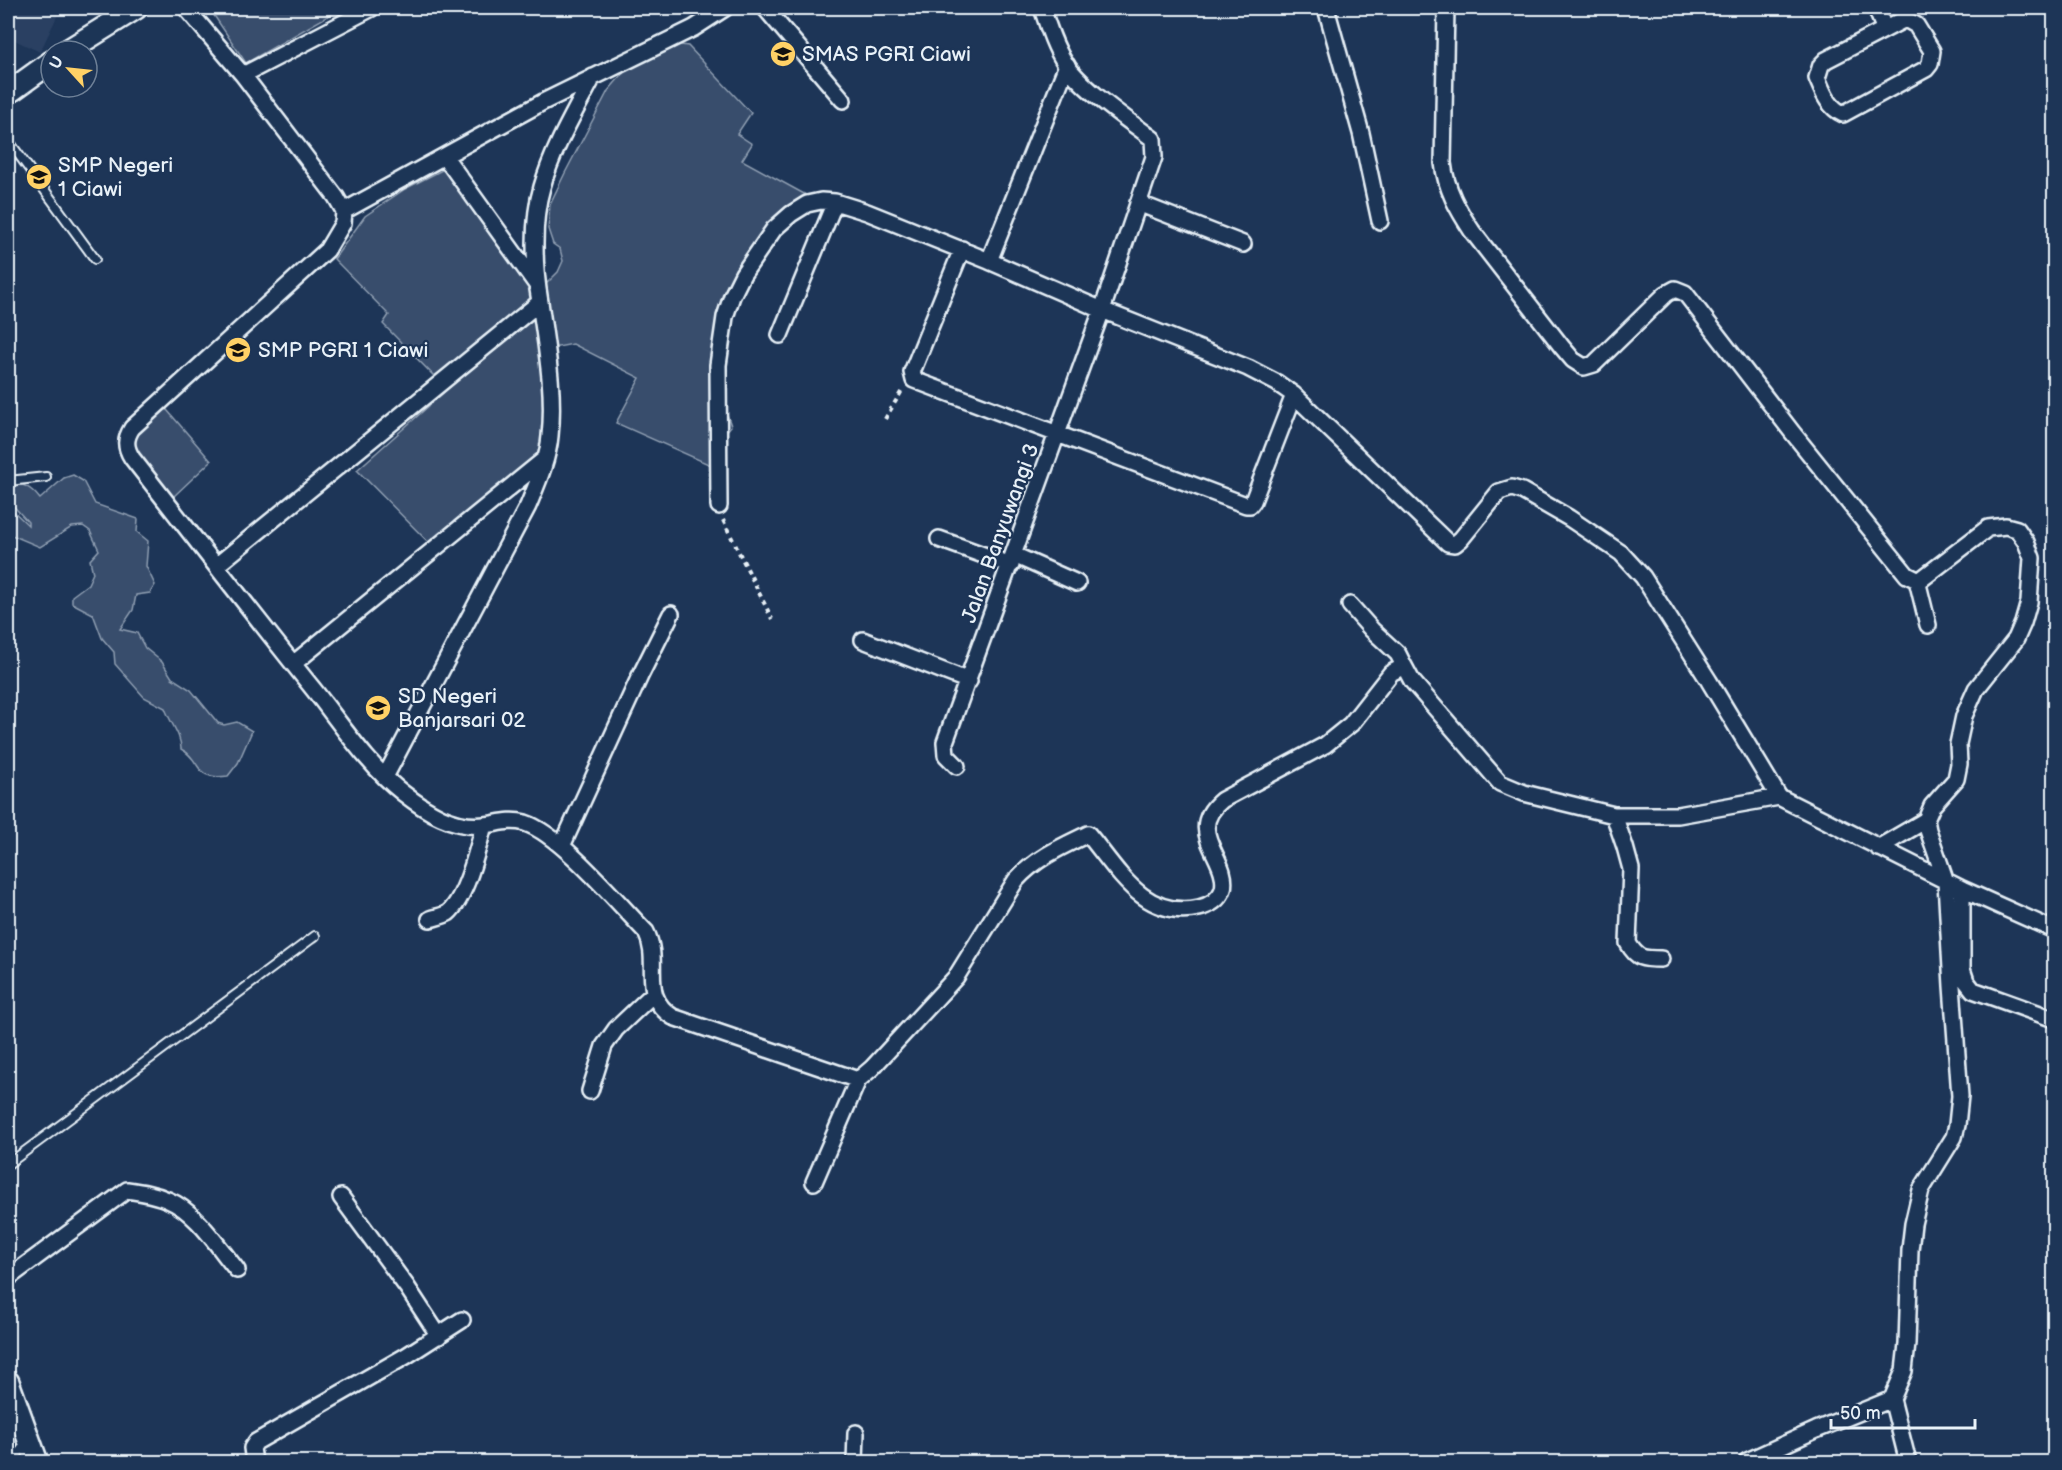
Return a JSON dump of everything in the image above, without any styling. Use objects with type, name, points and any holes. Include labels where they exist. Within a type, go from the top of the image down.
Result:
[{"type":"main road","points":[[86,39],[136,8]]},
{"type":"main road","points":[[8,93],[39,71]]},
{"type":"main road","points":[[8,1382],[37,1462]]},
{"type":"street","points":[[186,8],[243,75],[336,197],[344,211],[343,223],[327,250],[132,428],[127,435],[127,451],[216,567],[384,777],[420,806],[441,818],[454,823],[484,825],[512,820],[535,827],[562,846],[646,932],[651,943],[653,994],[657,1004],[673,1017],[858,1080]]},
{"type":"street","points":[[243,75],[372,8]]},
{"type":"street","points":[[344,211],[593,77],[693,28],[725,8]]},
{"type":"street","points":[[765,8],[843,100]]},
{"type":"street","name":"Jalan Banyuwangi 3","points":[[957,766],[946,755],[945,742],[1058,434],[1154,157],[1153,139],[1082,82],[1067,65],[1042,8]]},
{"type":"street","points":[[1326,8],[1361,133],[1380,221]]},
{"type":"street","points":[[1446,8],[1443,163],[1445,182],[1460,213],[1472,231],[1562,347],[1573,360],[1584,367],[1594,364],[1666,294],[1675,290],[1686,293],[1792,432],[1908,575],[1917,580],[1928,625]]},
{"type":"street","points":[[1876,8],[1884,28]]},
{"type":"street","points":[[1905,19],[1916,25],[1932,51],[1930,64],[1926,69],[1843,114],[1825,98],[1817,78],[1821,65],[1884,28],[1905,19]]},
{"type":"street","points":[[989,261],[1067,65]]},
{"type":"street","points":[[384,777],[528,506],[546,458],[552,413],[537,285],[536,222],[542,187],[555,153],[593,77]]},
{"type":"street","points":[[445,157],[537,285]]},
{"type":"street","points":[[719,506],[718,365],[720,338],[732,296],[757,253],[782,221],[807,204],[821,201],[836,202],[962,249],[1102,310],[1248,368],[1277,383],[1294,395],[1448,543],[1455,544],[1461,539],[1499,492],[1512,488],[1522,490],[1569,518],[1621,553],[1643,578],[1674,624],[1779,797],[1946,882],[2055,930]]},
{"type":"street","points":[[780,335],[836,202]]},
{"type":"street","points":[[1138,203],[1243,244]]},
{"type":"street","points":[[962,249],[911,376],[914,380],[1250,505],[1294,395]]},
{"type":"street","points":[[216,567],[540,303]]},
{"type":"street","points":[[293,664],[546,458]]},
{"type":"street","points":[[1908,1462],[1892,1399],[1904,1371],[1910,1250],[1915,1212],[1927,1178],[1954,1137],[1960,1096],[1946,882],[1926,820],[1932,806],[1956,779],[1959,764],[1958,744],[1964,716],[1976,688],[2016,639],[2023,623],[2029,602],[2032,558],[2026,542],[2017,530],[2006,526],[1988,528],[1923,578],[1917,580]]},
{"type":"street","points":[[939,539],[1012,560],[1077,583]]},
{"type":"street","points":[[1350,605],[1398,654],[1412,681],[1500,783],[1524,793],[1614,815],[1678,815],[1779,797]]},
{"type":"street","points":[[562,846],[671,614]]},
{"type":"street","points":[[863,640],[969,681]]},
{"type":"street","points":[[814,1182],[858,1080],[957,977],[1016,880],[1028,868],[1051,852],[1088,834],[1141,896],[1159,907],[1185,911],[1207,906],[1217,898],[1223,888],[1222,874],[1208,837],[1207,820],[1212,808],[1222,800],[1325,745],[1351,724],[1391,673],[1404,666]]},
{"type":"street","points":[[1614,815],[1626,847],[1631,869],[1628,943],[1634,953],[1645,959],[1661,959]]},
{"type":"street","points":[[1878,848],[1926,820]]},
{"type":"street","points":[[430,919],[446,915],[454,906],[474,862],[484,825]]},
{"type":"street","points":[[1962,889],[1962,969],[1966,981],[1973,990],[2055,1019]]},
{"type":"street","points":[[590,1091],[604,1046],[616,1029],[653,994]]},
{"type":"street","points":[[8,1278],[127,1190],[156,1195],[182,1207],[237,1270]]},
{"type":"street","points":[[341,1197],[407,1287],[439,1336]]},
{"type":"street","points":[[254,1462],[251,1454],[256,1442],[439,1336],[462,1320]]},
{"type":"street","points":[[1747,1461],[1892,1399]]},
{"type":"street","points":[[855,1462],[856,1433]]},
{"type":"lane","points":[[8,140],[95,259]]},
{"type":"lane","points":[[8,481],[46,477]]},
{"type":"lane","points":[[8,1164],[315,936]]},
{"type":"lane","points":[[12,1462],[28,1440]]},
{"type":"path","points":[[885,419],[911,376]]},
{"type":"path","points":[[719,506],[725,525],[772,619]]},
{"type":"shaded area","points":[[8,8],[61,8],[46,39],[39,39],[39,52],[8,37]]},
{"type":"shaded area","points":[[209,8],[342,8],[246,63]]},
{"type":"shaded area","points":[[674,44],[688,46],[751,113],[737,134],[752,144],[742,160],[806,195],[755,249],[733,281],[718,312],[715,338],[717,369],[721,396],[731,426],[721,438],[715,467],[616,423],[640,378],[573,344],[547,349],[548,381],[559,403],[558,428],[551,454],[528,486],[505,492],[436,550],[357,470],[486,355],[437,379],[383,324],[389,315],[334,259],[365,216],[405,189],[442,170],[454,175],[514,252],[516,270],[524,278],[535,283],[546,284],[558,272],[563,261],[560,249],[553,244],[548,229],[550,204],[608,91],[632,63]]},
{"type":"shaded area","points":[[161,403],[211,461],[173,497],[134,454],[132,432]]},
{"type":"shaded area","points":[[73,475],[83,481],[95,504],[138,519],[137,532],[148,541],[146,566],[155,585],[150,593],[136,595],[133,610],[120,629],[137,633],[145,648],[162,662],[172,678],[191,690],[218,723],[224,725],[237,722],[252,731],[238,763],[228,776],[217,777],[203,773],[193,759],[181,749],[179,738],[165,708],[144,697],[115,664],[114,652],[102,638],[93,614],[72,603],[72,596],[88,584],[93,573],[90,560],[99,550],[90,531],[83,526],[72,527],[40,547],[9,534],[8,506],[28,525],[28,522],[8,500],[8,482],[26,486],[40,499],[64,478]]},
{"type":"place","name":"SMAS PGRI Ciawi","points":[[783,54]]},
{"type":"place","name":"SMP Negeri 1 Ciawi","points":[[39,177]]},
{"type":"place","name":"SMP PGRI 1 Ciawi","points":[[238,350]]},
{"type":"place","name":"SD Negeri Banjarsari 02","points":[[378,708]]}]
